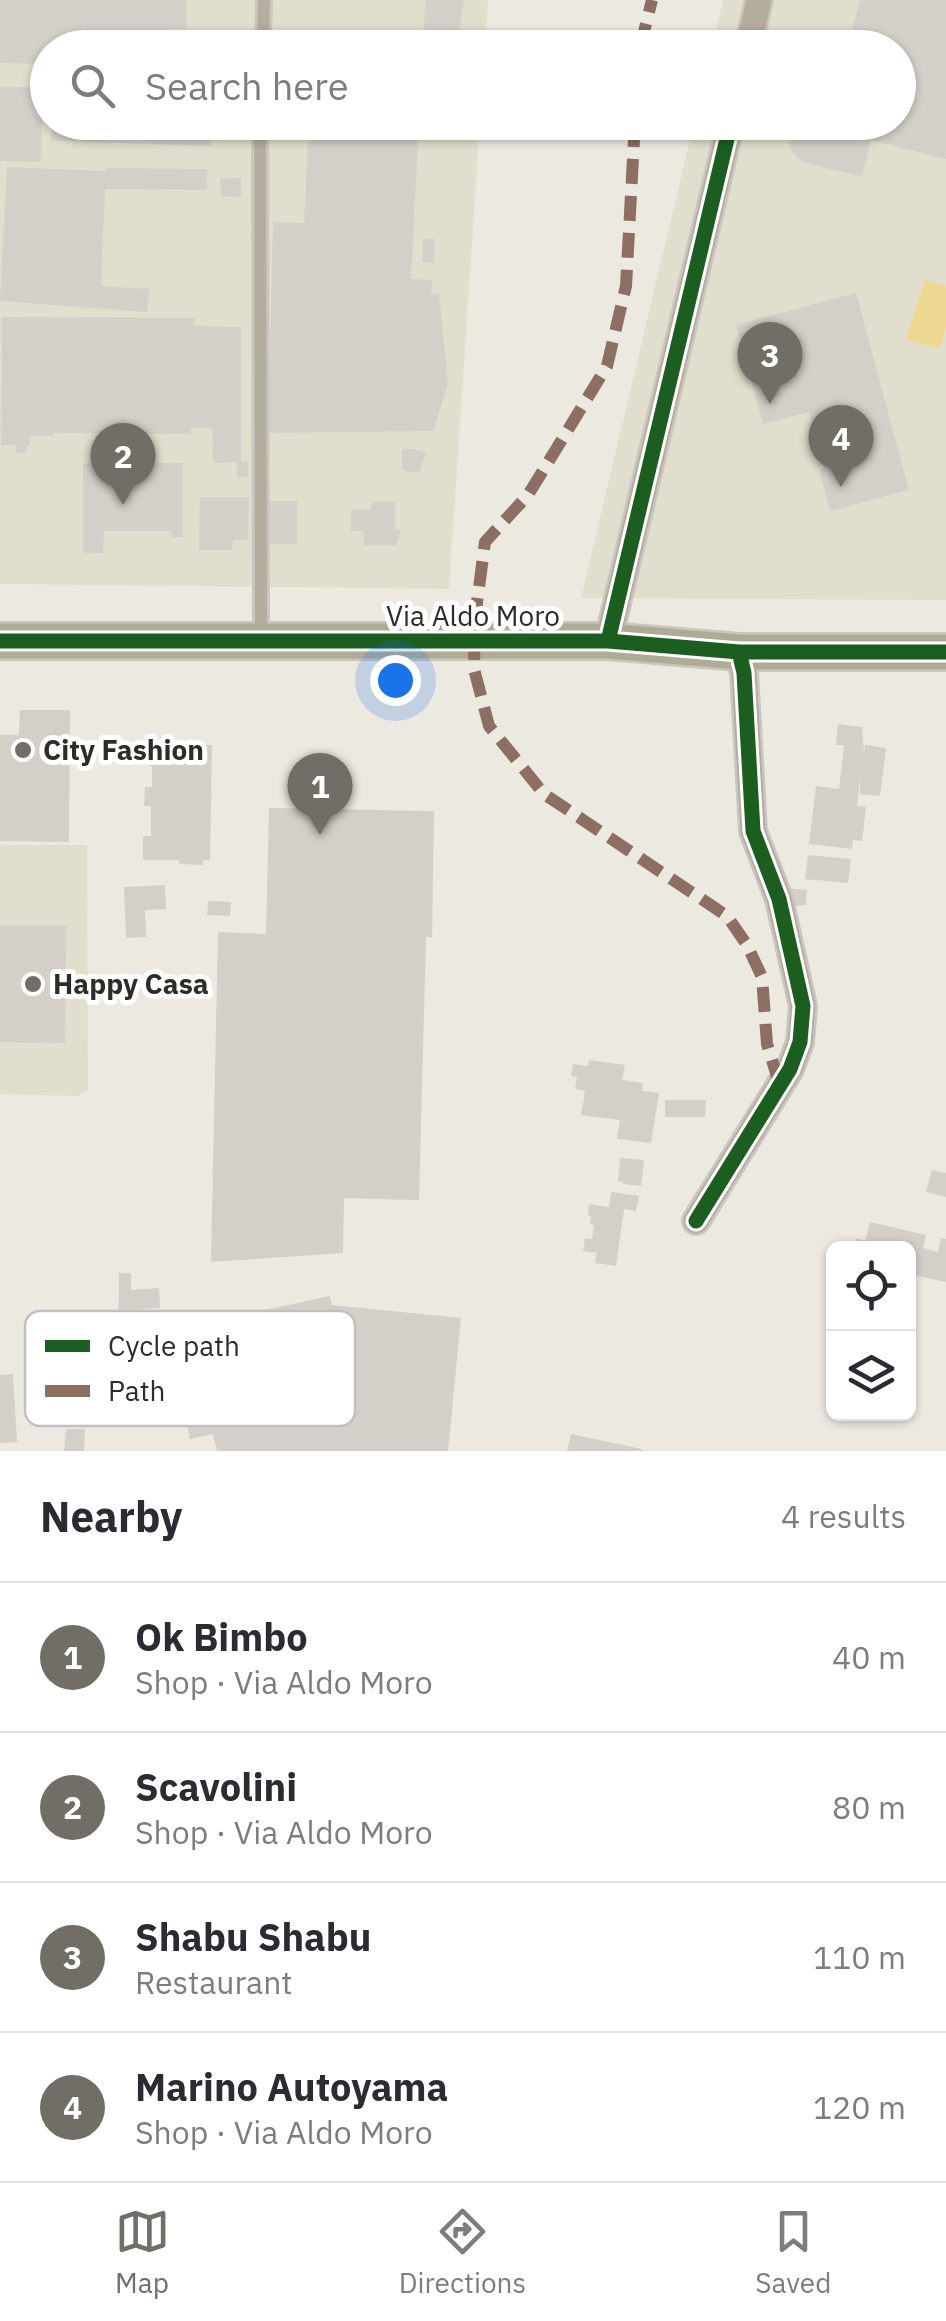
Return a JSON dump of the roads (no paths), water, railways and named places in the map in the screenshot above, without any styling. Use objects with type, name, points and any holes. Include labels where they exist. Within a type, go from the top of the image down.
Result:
[{"type":"main road","name":"Via Aldo Moro","points":[[0,641],[608,641],[739,652],[946,652]]},
{"type":"street","points":[[752,30],[759,0]]},
{"type":"street","points":[[608,641],[726,140]]},
{"type":"street","points":[[696,1222],[790,1069],[800,1042],[802,1006],[783,917],[754,830],[744,673],[739,652]]},
{"type":"lane","points":[[263,30],[264,0]]},
{"type":"lane","points":[[260,140],[261,641]]},
{"type":"place","name":"Shabu Shabu","points":[[770,404]]},
{"type":"place","name":"Marino Autoyama","points":[[841,487]]},
{"type":"place","name":"Scavolini","points":[[123,505]]},
{"type":"place","name":"City Fashion","points":[[23,750]]},
{"type":"place","name":"Ok Bimbo","points":[[320,835]]},
{"type":"place","name":"Happy Casa","points":[[33,984]]}]
